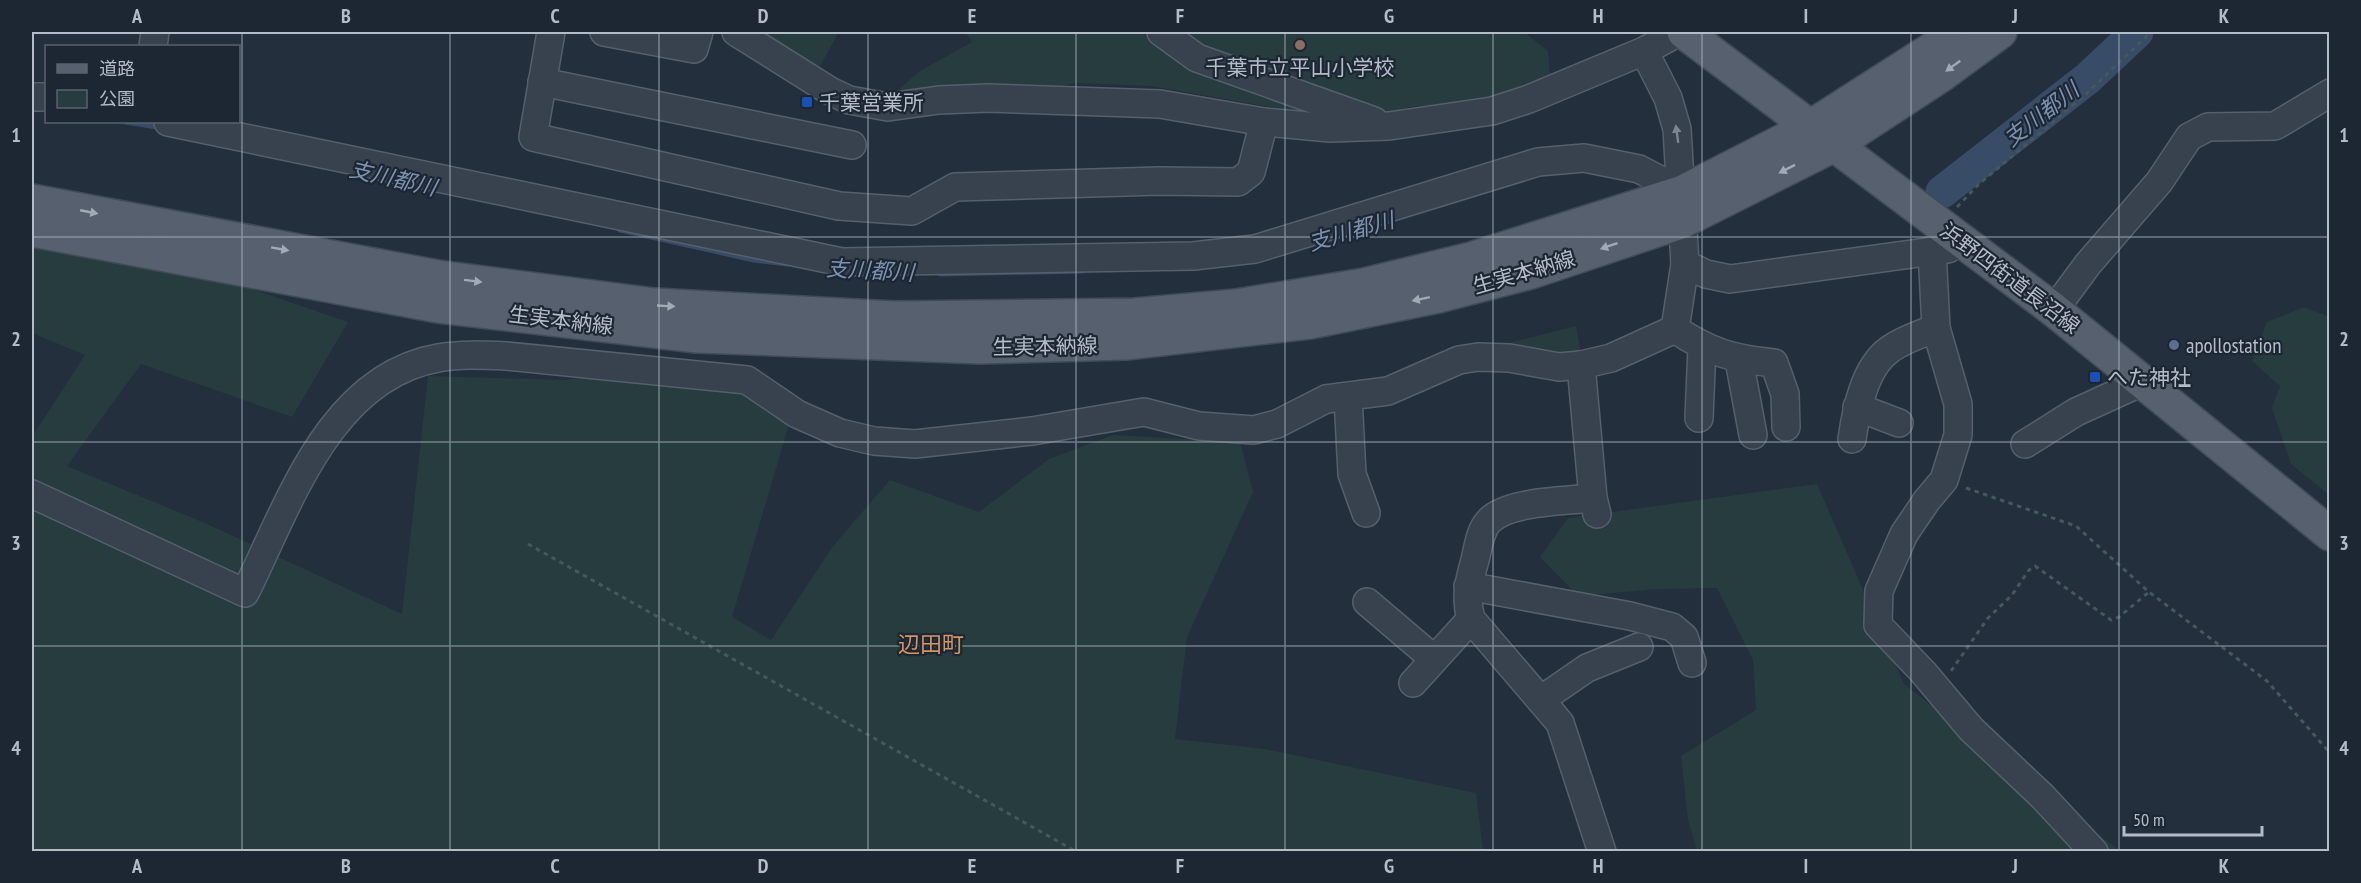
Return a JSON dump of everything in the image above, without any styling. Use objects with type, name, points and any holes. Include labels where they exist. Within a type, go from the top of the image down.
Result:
[{"type":"main road","name":"浜野四街道長沼線","points":[[1684,32],[1824,135],[1967,247],[2054,310],[2330,534]]},
{"type":"main road","name":"生実本納線","points":[[1824,135],[1959,32]]},
{"type":"main road","name":"生実本納線","points":[[32,230],[438,306],[697,336],[980,347],[1126,343],[1310,322],[1437,296],[1531,272],[1682,207],[1940,76],[2000,32]]},
{"type":"main road","name":"生実本納線","points":[[32,201],[438,277],[655,305],[894,318],[994,319],[1135,315],[1236,306],[1364,285],[1682,207]]},
{"type":"street","points":[[551,32],[532,136],[839,206],[912,211],[955,187],[1159,181],[1238,182],[1251,172],[1264,122]]},
{"type":"street","points":[[604,32],[694,49],[699,32]]},
{"type":"street","points":[[736,32],[830,91],[849,100],[888,107],[939,100],[988,98],[1160,104],[1264,122],[1330,128],[1389,126],[1492,111],[1529,99],[1644,51],[1679,32]]},
{"type":"street","points":[[1161,32],[1197,58],[1389,126]]},
{"type":"street","points":[[1644,51],[1668,98],[1677,129],[1685,264],[1675,329]]},
{"type":"street","points":[[542,82],[852,145]]},
{"type":"street","points":[[2054,310],[2088,264],[2159,182],[2189,137],[2208,127],[2275,126],[2330,93]]},
{"type":"street","points":[[173,123],[842,262],[1193,256],[1255,249],[1538,162],[1584,158],[1639,169],[1682,207]]},
{"type":"street","points":[[1685,264],[1706,274],[1730,279],[1967,247]]},
{"type":"street","points":[[1932,251],[1936,328],[1958,404],[1958,435],[1944,480],[1904,534],[1879,591],[1878,625],[1884,635],[1938,690],[1971,729],[2042,796],[2094,852]]},
{"type":"street","points":[[1852,439],[1862,391],[1882,356],[1891,348],[1936,328]]},
{"type":"street","points":[[1675,329],[1701,347],[1739,360],[1774,363],[1785,394],[1786,428]]},
{"type":"street","points":[[32,494],[245,592],[322,439],[341,415],[366,391],[402,370],[436,358],[473,355],[506,356],[747,380],[797,414],[840,433],[874,441],[915,444],[1032,431],[1144,412],[1199,426],[1254,430],[1277,424],[1326,399],[1388,391],[1459,360],[1478,357],[1509,358],[1559,367],[1581,365],[1611,358],[1675,329]]},
{"type":"street","points":[[1699,418],[1701,347]]},
{"type":"street","points":[[1739,360],[1753,435]]},
{"type":"street","points":[[1581,365],[1595,506],[1518,507],[1489,521],[1482,534],[1468,586],[1467,604],[1472,619],[1560,723],[1602,852]]},
{"type":"street","points":[[2025,444],[2076,412],[2142,382]]},
{"type":"street","points":[[1348,397],[1352,474],[1366,513]]},
{"type":"street","points":[[1857,407],[1899,423]]},
{"type":"street","points":[[1468,586],[1641,618],[1672,627],[1684,637],[1692,663]]},
{"type":"street","points":[[1367,602],[1434,659]]},
{"type":"street","points":[[1413,683],[1472,619]]},
{"type":"street","points":[[1542,699],[1587,668],[1639,647]]},
{"type":"path","points":[[1953,211],[1979,184],[2085,95],[2151,32]]},
{"type":"path","points":[[1944,480],[2076,526],[2149,592],[2267,681],[2330,753]]},
{"type":"path","points":[[528,544],[1077,852]]},
{"type":"path","points":[[1938,690],[1988,618],[2012,595],[2029,570],[2035,566],[2111,620],[2119,617],[2149,592]]},
{"type":"green space","points":[[752,32],[839,32],[816,73]]},
{"type":"green space","points":[[965,32],[1141,32],[1187,64],[1310,114],[1151,86],[1075,83],[984,103],[888,99],[920,71],[972,42]]},
{"type":"green space","points":[[1174,32],[1524,32],[1548,51],[1550,74],[1487,100],[1409,107],[1384,114],[1179,37]]},
{"type":"green space","points":[[32,243],[240,285],[348,322],[292,417],[141,364],[67,466],[207,524],[402,614],[428,376],[563,380],[715,363],[790,421],[732,617],[771,640],[833,546],[890,480],[979,512],[1049,459],[1113,435],[1240,442],[1253,492],[1187,637],[1175,739],[1265,749],[1476,793],[1483,851],[32,851],[32,437],[85,355],[32,333]]},
{"type":"green space","points":[[2304,307],[2329,317],[2329,495],[2291,464],[2272,408],[2280,386],[2252,361],[2267,322]]},
{"type":"green space","points":[[1576,326],[1582,359],[1481,350]]},
{"type":"green space","points":[[1817,484],[1904,684],[2120,851],[1697,851],[1688,820],[1681,756],[1756,710],[1753,660],[1717,588],[1658,589],[1578,596],[1540,557],[1568,518]]},
{"type":"waterway","name":"支川都川","points":[[1942,192],[2088,78],[2137,32]]},
{"type":"waterway","name":"支川都川","points":[[132,123],[163,128]]},
{"type":"waterway","name":"支川都川","points":[[620,230],[754,260],[787,264]]},
{"type":"waterway","name":"支川都川","points":[[940,274],[1083,271]]},
{"type":"place","name":"千葉市立平山小学校","points":[[1300,45]]},
{"type":"place","name":"千葉営業所","points":[[807,102]]},
{"type":"place","name":"apollostation","points":[[2174,345]]},
{"type":"place","name":"へた神社","points":[[2095,377]]},
{"type":"district","name":"辺田町","points":[[931,644]]}]
